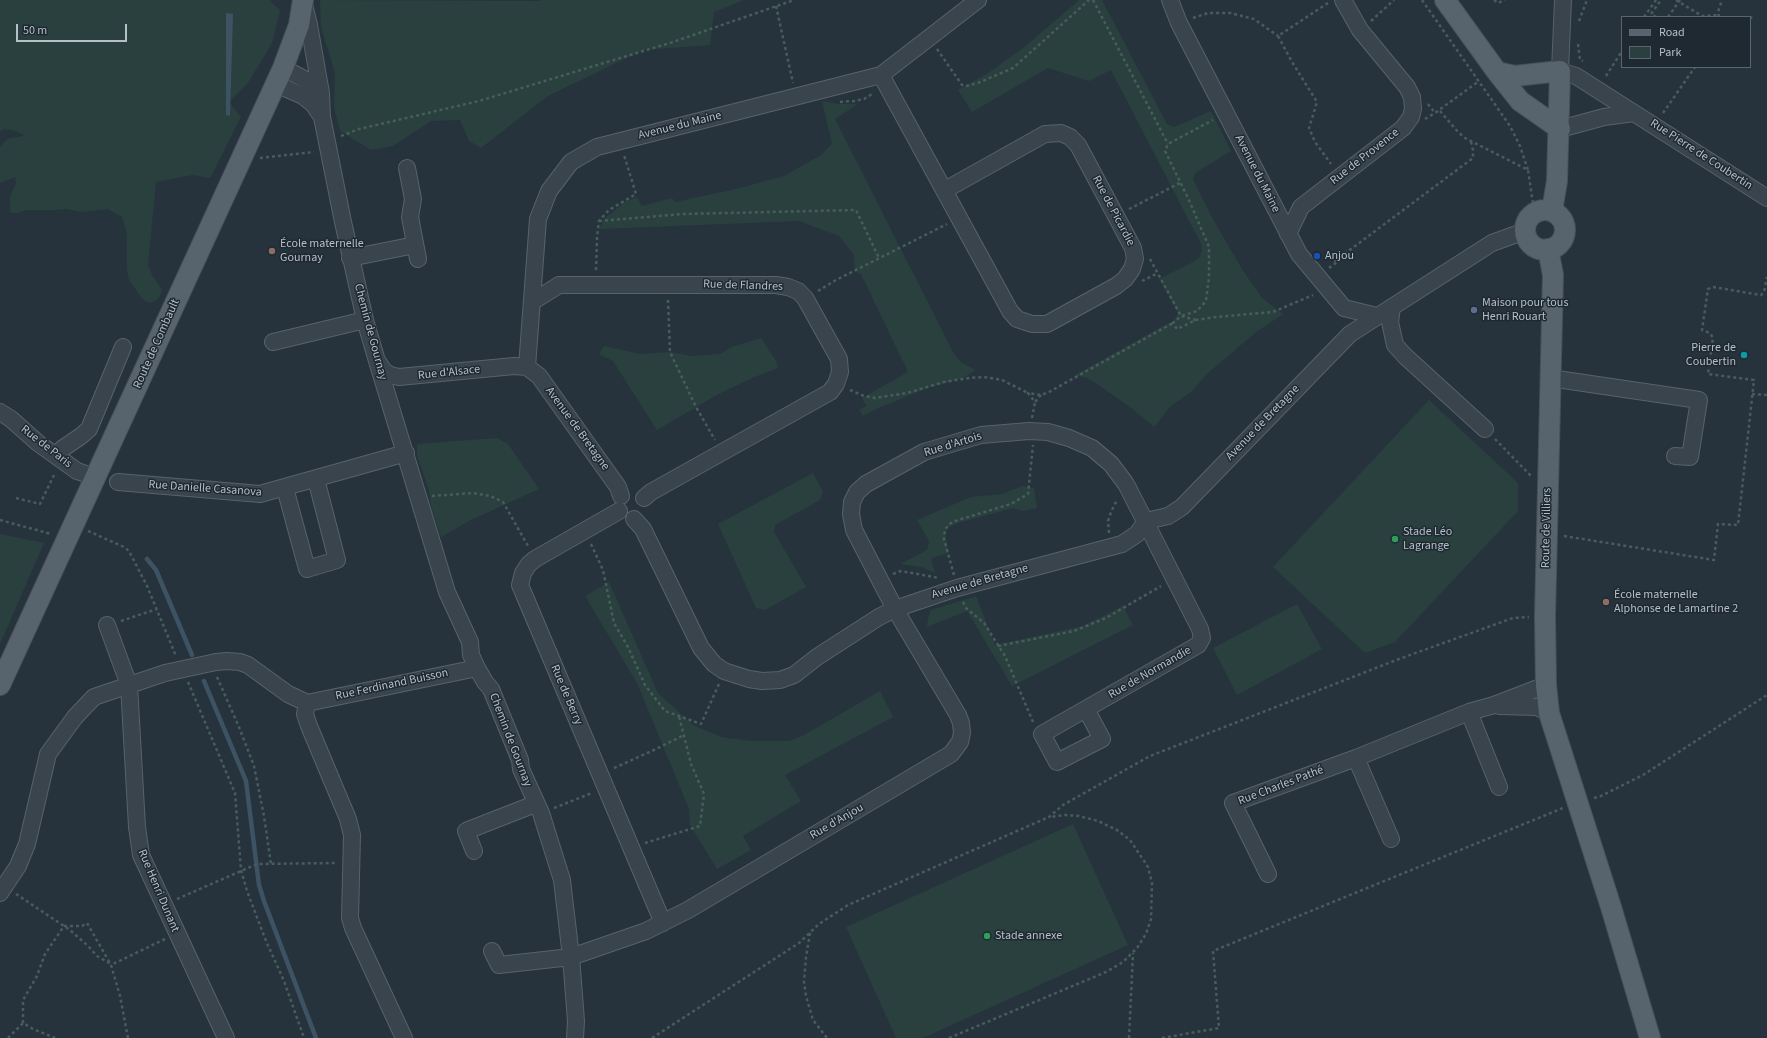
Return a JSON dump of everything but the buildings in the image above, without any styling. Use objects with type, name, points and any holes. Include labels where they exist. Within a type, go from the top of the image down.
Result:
[{"type":"main road","points":[[1445,0],[1485,78],[1560,129]]},
{"type":"main road","name":"Route de Combault","points":[[0,685],[279,76],[299,25],[303,1]]},
{"type":"main road","points":[[1485,78],[1560,71],[1558,181],[1543,212],[1527,221],[1525,231],[1527,238],[1536,247],[1548,249],[1560,243],[1565,232],[1562,219],[1543,212]]},
{"type":"main road","name":"Route de Villiers","points":[[1548,249],[1553,276],[1545,616],[1546,685],[1549,713],[1574,804],[1611,907],[1650,1038]]},
{"type":"street","name":"Avenue du Maine","points":[[528,367],[538,219],[549,190],[571,162],[597,147],[881,75],[978,0]]},
{"type":"street","name":"Avenue du Maine","points":[[1170,0],[1179,22],[1299,254],[1344,308]]},
{"type":"street","points":[[1343,0],[1360,30],[1407,87],[1413,103]]},
{"type":"street","points":[[1560,71],[1563,0]]},
{"type":"street","name":"Chemin de Gournay","points":[[303,1],[309,25],[321,93],[322,117],[350,258],[365,320],[377,361],[406,453],[438,568],[447,592],[470,642],[471,654],[477,668],[484,682],[491,689],[538,809],[562,880],[571,957],[575,1038]]},
{"type":"street","name":"Rue Pierre de Coubertin","points":[[1560,71],[1576,76],[1767,198]]},
{"type":"street","name":"Rue de Picardie","points":[[881,75],[1010,311],[1017,319],[1032,324],[1047,324],[1125,280],[1132,269],[1135,259],[1134,250],[1078,145],[1070,137],[1061,133],[1045,134],[945,190]]},
{"type":"street","points":[[279,76],[312,83],[321,93]]},
{"type":"street","name":"Chemin de Gournay","points":[[279,76],[313,104],[322,117]]},
{"type":"street","name":"Rue de Provence","points":[[1288,234],[1301,207],[1403,128],[1411,117],[1413,103]]},
{"type":"street","points":[[1560,129],[1604,117],[1634,113]]},
{"type":"street","points":[[350,258],[416,252],[410,217],[413,199],[407,168]]},
{"type":"street","points":[[1272,204],[1301,207]]},
{"type":"street","name":"Avenue de Bretagne","points":[[634,519],[643,528],[701,648],[714,664],[724,671],[749,679],[762,681],[780,680],[794,675],[817,657],[879,617],[895,609],[957,588],[1122,544],[1137,534],[1146,522],[1168,516],[1182,507],[1350,334],[1492,243],[1525,231]]},
{"type":"street","name":"Rue de Flandres","points":[[532,302],[560,285],[668,284],[788,286],[798,291],[805,298],[839,359],[840,372],[836,384]]},
{"type":"street","points":[[1392,307],[1390,322],[1395,345],[1405,356],[1485,429]]},
{"type":"street","points":[[1350,334],[1344,308],[1377,316]]},
{"type":"street","points":[[273,342],[365,320]]},
{"type":"street","points":[[59,458],[62,449],[82,436],[89,429],[123,347]]},
{"type":"street","name":"Rue d'Alsace","points":[[377,361],[384,371],[399,378],[514,366],[528,367]]},
{"type":"street","name":"Avenue de Bretagne","points":[[528,367],[539,376],[618,487],[620,503]]},
{"type":"street","name":"Chemin de Gournay","points":[[391,405],[394,395],[411,377]]},
{"type":"street","points":[[1550,378],[1699,400],[1690,457],[1675,456]]},
{"type":"street","points":[[644,498],[651,492],[820,398],[830,392],[836,384]]},
{"type":"street","name":"Rue de Paris","points":[[0,412],[38,443],[77,471],[95,477]]},
{"type":"street","name":"Rue d'Artois","points":[[895,609],[854,530],[851,514],[852,502],[858,492],[866,484],[924,452],[981,435],[1048,432],[1069,438],[1092,448],[1111,464],[1126,484],[1146,522]]},
{"type":"street","name":"Rue Danielle Casanova","points":[[118,482],[254,495],[266,494],[406,453]]},
{"type":"street","points":[[285,488],[307,569],[337,560],[316,479]]},
{"type":"street","points":[[634,491],[642,494],[644,498],[646,502],[644,511],[638,517],[634,519],[625,517],[620,503],[624,492],[634,491]]},
{"type":"street","name":"Rue de Berry","points":[[620,503],[585,531],[535,559],[529,564],[523,573],[520,585],[663,923]]},
{"type":"street","name":"Rue de Normandie","points":[[1042,734],[1198,646],[1202,638],[1200,629],[1146,522]]},
{"type":"street","name":"Rue d'Anjou","points":[[492,951],[499,965],[571,957],[646,931],[688,910],[951,754],[960,742],[962,733],[958,715],[895,609]]},
{"type":"street","name":"Rue Henri Dunant","points":[[107,625],[129,686],[138,842],[141,855],[176,934],[226,1038]]},
{"type":"street","points":[[2,890],[18,866],[27,844],[47,759],[53,745],[91,700],[153,677],[182,670],[212,663],[228,662],[244,664],[288,694],[307,703],[305,714],[309,726],[350,824],[352,835],[350,899],[352,923],[404,1038]]},
{"type":"street","name":"Rue Ferdinand Buisson","points":[[307,703],[477,668]]},
{"type":"street","points":[[1494,705],[1546,685]]},
{"type":"street","points":[[1494,705],[1537,707],[1549,713]]},
{"type":"street","name":"Rue Charles Pathé","points":[[1268,874],[1233,803],[1356,758],[1469,712],[1494,705]]},
{"type":"street","points":[[1042,734],[1057,762],[1102,738],[1086,709]]},
{"type":"street","points":[[1469,712],[1499,787]]},
{"type":"street","points":[[1356,758],[1391,839]]},
{"type":"street","points":[[474,851],[466,831],[538,809]]},
{"type":"path","points":[[244,155],[256,158],[328,145],[337,138],[359,129],[478,101],[673,42],[794,0]]},
{"type":"path","points":[[929,37],[962,85],[972,85],[1013,68],[1089,0]]},
{"type":"path","points":[[1093,0],[1168,144]]},
{"type":"path","points":[[1278,36],[1334,0]]},
{"type":"path","points":[[1360,30],[1394,0]]},
{"type":"path","points":[[1422,0],[1485,78],[1520,146],[1543,212]]},
{"type":"path","points":[[1494,0],[1498,3],[1505,0]]},
{"type":"path","points":[[1579,26],[1579,19],[1587,0]]},
{"type":"path","points":[[1645,16],[1656,0]]},
{"type":"path","points":[[1654,16],[1651,14],[1661,0]]},
{"type":"path","points":[[1676,0],[1680,1],[1699,16],[1719,16],[1722,0]]},
{"type":"path","points":[[1669,16],[1680,1]]},
{"type":"path","points":[[776,6],[796,96]]},
{"type":"path","points":[[1179,22],[1208,13],[1230,13],[1254,19],[1278,36],[1317,102],[1309,128],[1315,142],[1340,176]]},
{"type":"path","points":[[1578,39],[1580,60],[1586,64]]},
{"type":"path","points":[[1606,76],[1621,53]]},
{"type":"path","points":[[1664,113],[1694,68]]},
{"type":"path","points":[[1599,72],[1612,80]]},
{"type":"path","points":[[1413,103],[1428,104],[1435,113],[1440,111],[1485,78]]},
{"type":"path","points":[[1657,109],[1670,117]]},
{"type":"path","points":[[1440,111],[1458,132],[1471,142],[1528,170]]},
{"type":"path","points":[[1028,393],[1035,402],[1041,395],[1062,385],[1173,323],[1181,316],[1197,311],[1206,301],[1209,276],[1209,247],[1165,151],[1168,144],[1226,113]]},
{"type":"path","points":[[595,284],[599,221],[609,210],[636,194],[620,141]]},
{"type":"path","points":[[1318,277],[1337,262],[1335,261],[1473,158],[1471,142]]},
{"type":"path","points":[[1116,216],[1180,182]]},
{"type":"path","points":[[599,221],[684,214],[856,210],[879,258]]},
{"type":"path","points":[[805,298],[836,280],[952,222]]},
{"type":"path","points":[[1134,250],[1143,246],[1181,316],[1196,320],[1273,312],[1328,289]]},
{"type":"path","points":[[1547,534],[1714,560],[1718,524],[1738,525],[1754,380],[1708,374],[1713,338],[1710,333],[1702,330],[1708,289],[1713,287],[1761,295],[1764,292],[1767,277]]},
{"type":"path","points":[[668,284],[670,352],[696,407],[722,453]]},
{"type":"path","points":[[1173,323],[1177,330],[1196,320]]},
{"type":"path","points":[[836,384],[864,396],[876,398],[907,393],[944,382],[984,377],[1002,380],[1028,393],[1041,395]]},
{"type":"path","points":[[1752,394],[1767,395]]},
{"type":"path","points":[[1485,429],[1548,494]]},
{"type":"path","points":[[1034,432],[1028,494],[1011,504],[949,524],[945,530],[944,539],[957,588],[966,608],[984,623],[998,646],[1018,685],[1032,721],[1042,734]]},
{"type":"path","points":[[16,498],[40,504],[59,458]]},
{"type":"path","points":[[1113,547],[1108,530],[1108,521],[1111,512],[1126,484]]},
{"type":"path","points":[[418,496],[445,496],[473,493],[490,496],[503,502],[535,559]]},
{"type":"path","points":[[0,520],[70,531],[127,549],[147,586],[235,792],[241,870],[247,891],[266,941],[284,981],[304,1038]]},
{"type":"path","points":[[585,531],[602,570],[614,623],[628,647],[645,686],[665,711],[701,724],[724,671]]},
{"type":"path","points":[[880,580],[901,571],[941,578],[957,588]]},
{"type":"path","points":[[998,646],[1074,631],[1106,618],[1174,579]]},
{"type":"path","points":[[107,625],[157,609]]},
{"type":"path","points":[[652,1038],[799,943],[819,924],[848,905],[1049,817],[1063,805],[1150,756],[1399,659],[1513,618],[1545,616]]},
{"type":"path","points":[[212,663],[239,726],[254,766],[264,816],[271,864]]},
{"type":"path","points":[[1162,1038],[1219,1028],[1213,951],[1574,804],[1601,796],[1643,775],[1767,695]]},
{"type":"path","points":[[631,848],[700,826],[704,794],[691,764],[679,716]]},
{"type":"path","points":[[538,809],[602,780],[654,750],[684,735]]},
{"type":"path","points":[[949,1038],[1106,972],[1123,962],[1133,952],[1146,934],[1151,919],[1152,883],[1145,860],[1130,840],[1116,830],[1098,821],[1072,815],[1049,817]]},
{"type":"path","points":[[163,905],[253,865],[352,862]]},
{"type":"path","points":[[2,890],[64,926],[88,946],[97,956],[111,965]]},
{"type":"path","points":[[64,926],[82,926],[87,923],[111,965],[120,996],[128,1038]]},
{"type":"path","points":[[8,1038],[23,1023],[23,1000],[37,976],[45,954],[64,926]]},
{"type":"path","points":[[810,932],[804,982],[806,996],[813,1020],[826,1038]]},
{"type":"path","points":[[111,965],[176,934]]},
{"type":"path","points":[[1129,1038],[1133,952]]},
{"type":"path","points":[[23,1023],[32,1029],[55,1038]]},
{"type":"green space","points":[[0,0],[271,0],[271,2],[280,10],[272,43],[248,83],[229,102],[241,117],[210,178],[193,175],[156,182],[148,265],[153,277],[162,289],[160,296],[156,300],[150,303],[145,301],[129,280],[127,271],[127,234],[122,217],[108,209],[81,212],[66,209],[26,210],[18,213],[12,213],[10,211],[10,197],[16,183],[15,177],[0,183],[0,147],[9,138],[24,135],[12,130],[4,129],[0,131]]},
{"type":"green space","points":[[320,0],[744,0],[714,12],[710,45],[643,50],[548,96],[481,148],[469,141],[460,120],[431,121],[393,146],[371,150],[340,131],[334,108],[335,73],[321,27]]},
{"type":"green space","points":[[1079,0],[1102,0],[1167,124],[1174,127],[1211,111],[1231,151],[1195,173],[1193,180],[1215,223],[1242,269],[1262,298],[1283,314],[1255,333],[1208,373],[1192,391],[1171,406],[1154,427],[1131,408],[1096,383],[1087,378],[1075,375],[1174,320],[1178,313],[1159,279],[1193,262],[1199,258],[1202,251],[1201,244],[1111,70],[1089,81],[1048,68],[972,112],[958,90],[988,73],[1023,48]]},
{"type":"green space","points":[[822,101],[839,104],[858,104],[835,119],[954,354],[962,363],[976,370],[963,378],[928,388],[876,409],[863,416],[859,410],[866,406],[862,398],[908,372],[861,274],[855,272],[854,255],[839,236],[799,221],[599,229],[604,219],[625,202],[637,197],[642,206],[672,198],[675,202],[736,189],[784,176],[821,155],[832,144]]},
{"type":"green space","points":[[761,338],[776,361],[778,368],[752,378],[715,396],[657,430],[613,361],[599,354],[604,346],[640,354],[670,352],[692,356],[720,354],[732,347]]},
{"type":"green space","name":"Stade Léo Lagrange","points":[[1429,400],[1518,483],[1518,511],[1395,642],[1365,653],[1273,567]]},
{"type":"green space","points":[[497,438],[508,444],[539,489],[471,520],[441,537],[431,506],[429,490],[417,456],[417,444]]},
{"type":"green space","points":[[813,473],[823,492],[820,500],[775,525],[774,532],[806,587],[765,610],[756,608],[718,524]]},
{"type":"green space","points":[[1022,486],[1034,488],[1037,508],[1022,511],[1013,508],[958,523],[947,528],[945,534],[949,553],[931,558],[935,573],[921,567],[900,564],[927,550],[929,541],[917,520],[971,497],[1002,494]]},
{"type":"green space","points":[[0,534],[44,543],[0,644]]},
{"type":"green space","points":[[609,582],[658,693],[693,725],[721,737],[750,741],[789,741],[804,735],[880,691],[893,717],[785,775],[801,801],[743,836],[751,850],[717,869],[690,825],[689,809],[637,683],[585,596]]},
{"type":"green space","points":[[976,596],[995,645],[1083,626],[1123,606],[1133,625],[1012,686],[967,611],[927,627],[931,610]]},
{"type":"green space","points":[[1297,604],[1322,649],[1237,695],[1213,648]]},
{"type":"green space","name":"Stade annexe","points":[[1073,824],[1128,945],[923,1038],[896,1038],[846,927]]},
{"type":"water","points":[[226,13],[233,14],[230,116],[226,115]]},
{"type":"waterway","points":[[147,559],[156,570],[192,655]]},
{"type":"waterway","points":[[204,681],[246,781],[259,885],[316,1038]]},
{"type":"place","name":"École maternelle Gournay","points":[[272,251]]},
{"type":"place","name":"Anjou","points":[[1317,256]]},
{"type":"place","name":"Maison pour tous Henri Rouart","points":[[1474,310]]},
{"type":"place","name":"Pierre de Coubertin","points":[[1744,355]]},
{"type":"place","name":"Stade Léo Lagrange","points":[[1395,539]]},
{"type":"place","name":"École maternelle Alphonse de Lamartine 2","points":[[1606,602]]},
{"type":"place","name":"Stade annexe","points":[[987,936]]}]
